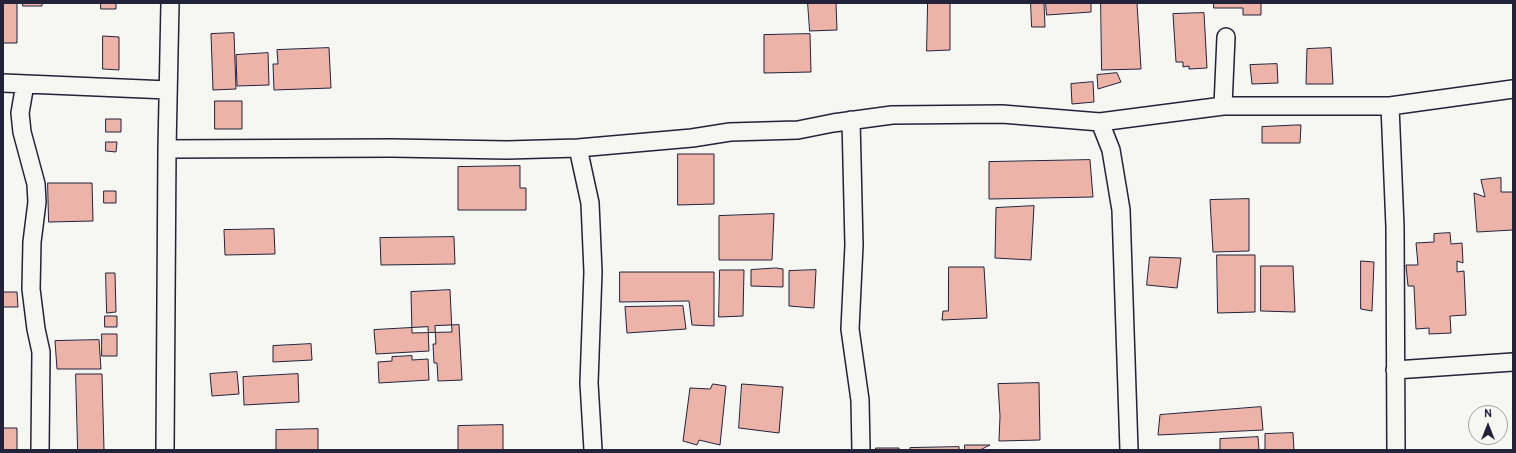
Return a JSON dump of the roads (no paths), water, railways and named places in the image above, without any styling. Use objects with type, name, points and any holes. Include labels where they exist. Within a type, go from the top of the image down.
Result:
[{"type":"street","points":[[165,450],[167,149],[170,3]]},
{"type":"street","points":[[1223,106],[1226,37]]},
{"type":"street","points":[[3,83],[168,90]]},
{"type":"street","points":[[25,84],[20,113],[22,132],[36,184],[37,202],[32,242],[31,289],[36,329],[41,352],[40,450]]},
{"type":"street","points":[[167,149],[392,148],[507,150],[578,148],[692,138],[730,132],[798,130],[851,120],[892,115],[1002,114],[1100,122],[1223,106],[1390,106],[1513,89]]},
{"type":"street","points":[[1390,106],[1394,220],[1396,450]]},
{"type":"street","points":[[851,120],[854,245],[850,329],[860,400],[860,450]]},
{"type":"street","points":[[1100,122],[1111,150],[1121,210],[1129,450]]},
{"type":"street","points":[[578,148],[590,203],[593,272],[589,383],[593,450]]},
{"type":"street","points":[[1395,370],[1513,362]]}]
